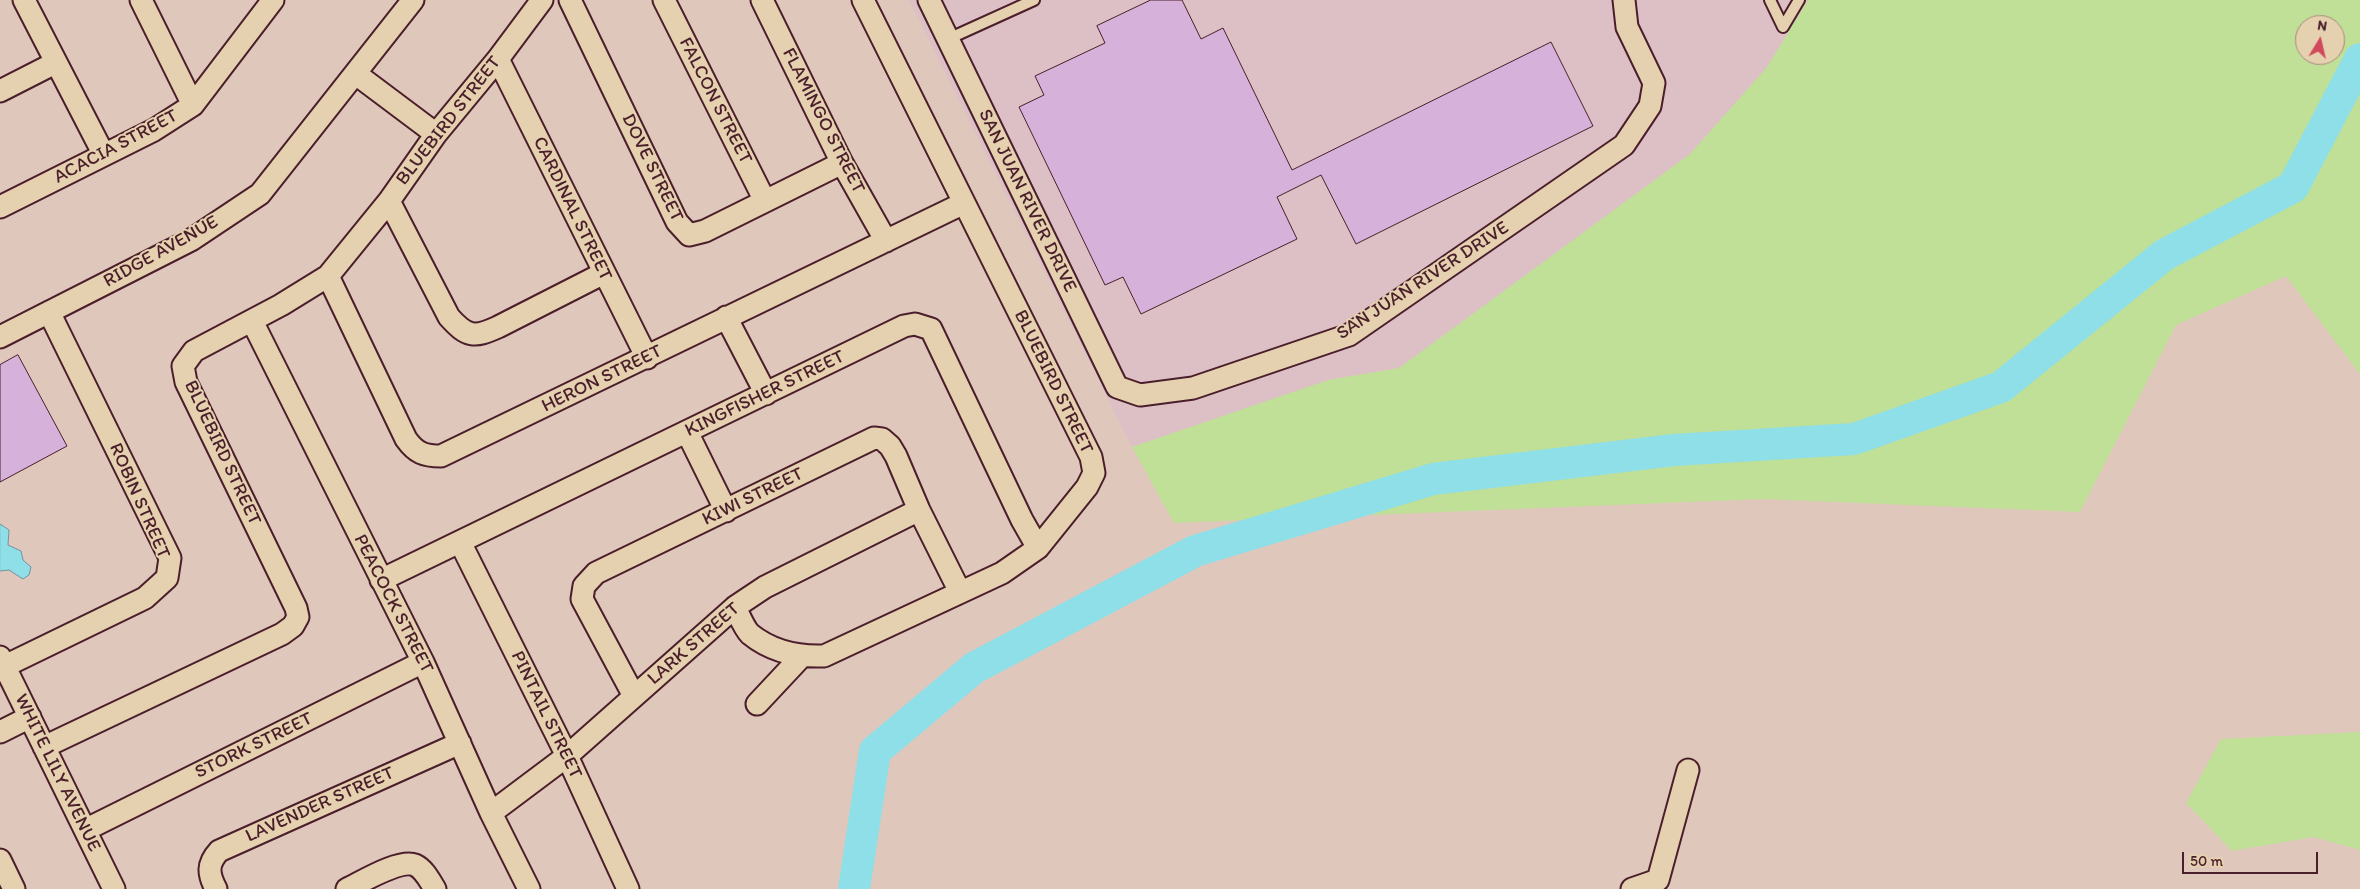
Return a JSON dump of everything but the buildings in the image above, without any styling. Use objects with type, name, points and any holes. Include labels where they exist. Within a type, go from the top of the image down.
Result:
[{"type":"street","points":[[24,0],[104,155]]},
{"type":"street","points":[[140,0],[193,105]]},
{"type":"street","name":"RIDGE AVENUE","points":[[0,337],[191,240],[260,194],[413,0]]},
{"type":"street","name":"BLUEBIRD STREET","points":[[44,747],[282,634],[293,626],[298,617],[296,608],[186,382],[182,366],[194,351],[281,305],[328,276],[389,201],[436,134],[498,59],[542,0]]},
{"type":"street","name":"DOVE STREET","points":[[570,0],[682,230],[689,235],[697,234],[842,163]]},
{"type":"street","name":"FALCON STREET","points":[[664,0],[765,201]]},
{"type":"street","name":"FLAMINGO STREET","points":[[762,0],[842,163],[886,240]]},
{"type":"street","name":"BLUEBIRD STREET","points":[[735,606],[749,633],[780,650],[801,657],[824,656],[1002,573],[1038,548],[1087,487],[1094,473],[1091,457],[863,0]]},
{"type":"street","name":"SAN JUAN RIVER DRIVE","points":[[929,0],[1117,387],[1140,395],[1193,388],[1349,335],[1624,146],[1650,106],[1654,83],[1627,27],[1624,0]]},
{"type":"street","name":"ACACIA STREET","points":[[0,207],[154,130],[193,105],[267,3]]},
{"type":"street","name":"CARDINAL STREET","points":[[498,59],[648,358]]},
{"type":"street","points":[[0,90],[55,62]]},
{"type":"street","points":[[356,74],[436,134]]},
{"type":"street","points":[[389,201],[449,317],[460,329],[468,333],[481,335],[604,273]]},
{"type":"street","name":"HERON STREET","points":[[328,276],[406,439],[413,450],[425,456],[441,456],[648,358],[726,317],[964,203]]},
{"type":"street","name":"ROBIN STREET","points":[[2,661],[145,598],[167,578],[170,558],[49,312]]},
{"type":"street","points":[[726,317],[766,394]]},
{"type":"street","name":"PEACOCK STREET","points":[[252,321],[423,662],[491,813],[529,889]]},
{"type":"street","name":"KINGFISHER STREET","points":[[381,580],[904,326],[915,324],[931,329],[1022,520],[1038,548]]},
{"type":"street","points":[[687,432],[726,511]]},
{"type":"street","name":"KIWI STREET","points":[[634,696],[582,599],[584,586],[596,573],[874,438],[882,440],[890,446],[919,510],[960,592]]},
{"type":"street","name":"LARK STREET","points":[[491,813],[567,756],[735,606],[765,588],[919,510]]},
{"type":"street","name":"PINTAIL STREET","points":[[460,542],[567,756],[628,889]]},
{"type":"street","points":[[757,704],[801,657]]},
{"type":"street","name":"WHITE LILY AVENUE","points":[[2,661],[114,889]]},
{"type":"street","name":"STORK STREET","points":[[85,830],[423,662]]},
{"type":"street","points":[[0,732],[30,717]]},
{"type":"street","name":"LAVENDER STREET","points":[[216,889],[208,872],[212,858],[219,851],[460,743]]},
{"type":"street","points":[[1632,889],[1658,880],[1688,770]]},
{"type":"street","points":[[0,860],[14,889]]},
{"type":"street","points":[[346,889],[392,867],[406,864],[416,866],[426,874],[435,889]]},
{"type":"lane","points":[[948,39],[1034,0]]},
{"type":"lane","points":[[1770,0],[1783,27],[1799,0]]},
{"type":"shaded area","points":[[909,0],[2354,0],[2343,15],[2295,15],[2295,61],[1776,389],[1174,523],[1132,447]]},
{"type":"green space","points":[[1808,0],[2360,0],[2360,374],[2286,276],[2176,325],[2080,512],[1762,499],[1174,523],[1132,447],[1328,380],[1399,368],[1690,154],[1767,67]]},
{"type":"green space","points":[[2360,732],[2360,850],[2314,837],[2232,851],[2186,803],[2221,739]]},
{"type":"water","points":[[0,524],[9,530],[8,545],[21,551],[23,560],[31,567],[29,575],[23,579],[9,570],[0,571]]},
{"type":"waterway","points":[[854,889],[875,751],[974,668],[1195,551],[1433,479],[1674,450],[1854,439],[2001,387],[2164,255],[2293,187],[2360,59]]}]
